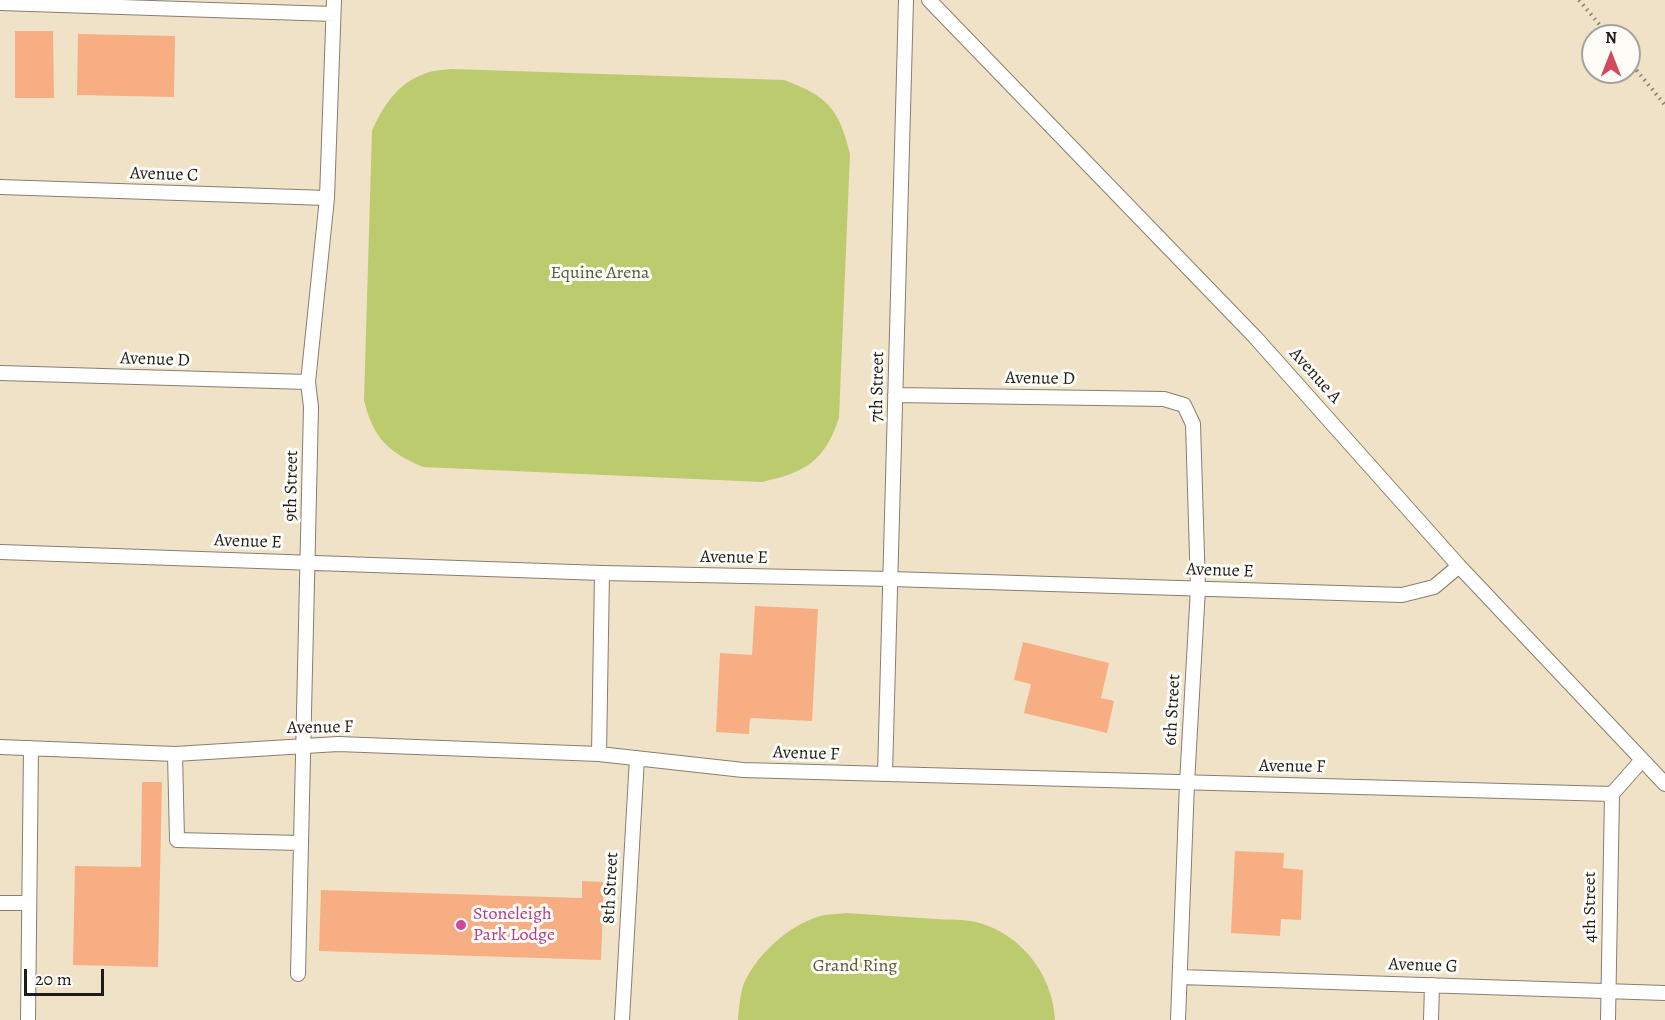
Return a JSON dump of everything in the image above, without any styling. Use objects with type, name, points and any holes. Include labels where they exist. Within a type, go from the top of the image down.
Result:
[{"type":"lane","name":"9th Street","points":[[298,974],[309,562],[311,407],[308,382],[327,198],[334,0]]},
{"type":"lane","name":"7th Street","points":[[885,774],[906,0]]},
{"type":"lane","name":"Avenue A","points":[[929,0],[1255,337],[1459,567],[1665,784]]},
{"type":"lane","points":[[0,3],[333,14]]},
{"type":"lane","name":"Avenue C","points":[[0,187],[327,198]]},
{"type":"lane","name":"Avenue D","points":[[0,373],[308,382]]},
{"type":"lane","name":"Avenue D","points":[[895,395],[1164,399],[1184,405]]},
{"type":"lane","name":"6th Street","points":[[1178,1020],[1187,783],[1198,588],[1193,424],[1184,405]]},
{"type":"lane","name":"Avenue E","points":[[0,552],[602,573],[891,579],[1402,595],[1434,587],[1459,567]]},
{"type":"lane","points":[[599,754],[602,573]]},
{"type":"lane","name":"Avenue F","points":[[0,747],[175,754],[338,744],[599,754],[743,770],[1612,794]]},
{"type":"lane","points":[[28,1020],[31,748]]},
{"type":"lane","points":[[175,754],[177,840],[301,843]]},
{"type":"lane","name":"8th Street","points":[[622,1020],[637,759]]},
{"type":"lane","points":[[1612,794],[1642,760]]},
{"type":"lane","name":"4th Street","points":[[1608,1020],[1612,794]]},
{"type":"lane","points":[[0,903],[29,903]]},
{"type":"lane","name":"Avenue G","points":[[1180,977],[1665,993]]},
{"type":"lane","points":[[1431,1020],[1432,985]]},
{"type":"path","points":[[1580,0],[1599,24]]},
{"type":"path","points":[[1641,76],[1665,105]]},
{"type":"green space","name":"Equine Arena","points":[[452,69],[784,80],[811,92],[829,106],[841,125],[850,154],[839,418],[820,455],[802,469],[762,482],[423,467],[400,456],[384,442],[372,424],[364,400],[372,131],[386,105],[406,84],[427,73]]},
{"type":"green space","name":"Grand Ring","points":[[847,913],[966,920],[992,928],[1007,936],[1032,958],[1048,987],[1055,1020],[738,1020],[744,983],[767,950],[788,932],[812,919],[824,915]]},
{"type":"building","points":[[15,31],[53,31],[54,98],[15,98]]},
{"type":"building","points":[[78,34],[175,36],[174,97],[77,95]]},
{"type":"building","points":[[755,606],[818,609],[812,721],[750,718],[749,734],[716,732],[720,653],[752,655]]},
{"type":"building","points":[[1023,642],[1109,663],[1101,698],[1114,701],[1107,733],[1024,713],[1031,684],[1014,680]]},
{"type":"building","points":[[142,782],[162,782],[158,967],[73,965],[75,866],[141,867]]},
{"type":"building","points":[[1235,851],[1284,853],[1283,868],[1303,870],[1301,920],[1281,919],[1280,936],[1231,933]]},
{"type":"building","name":"Stoneleigh Park Lodge","points":[[582,881],[604,882],[601,960],[319,951],[321,890],[582,898]]},
{"type":"place","name":"Stoneleigh Park Lodge","points":[[461,925]]}]
